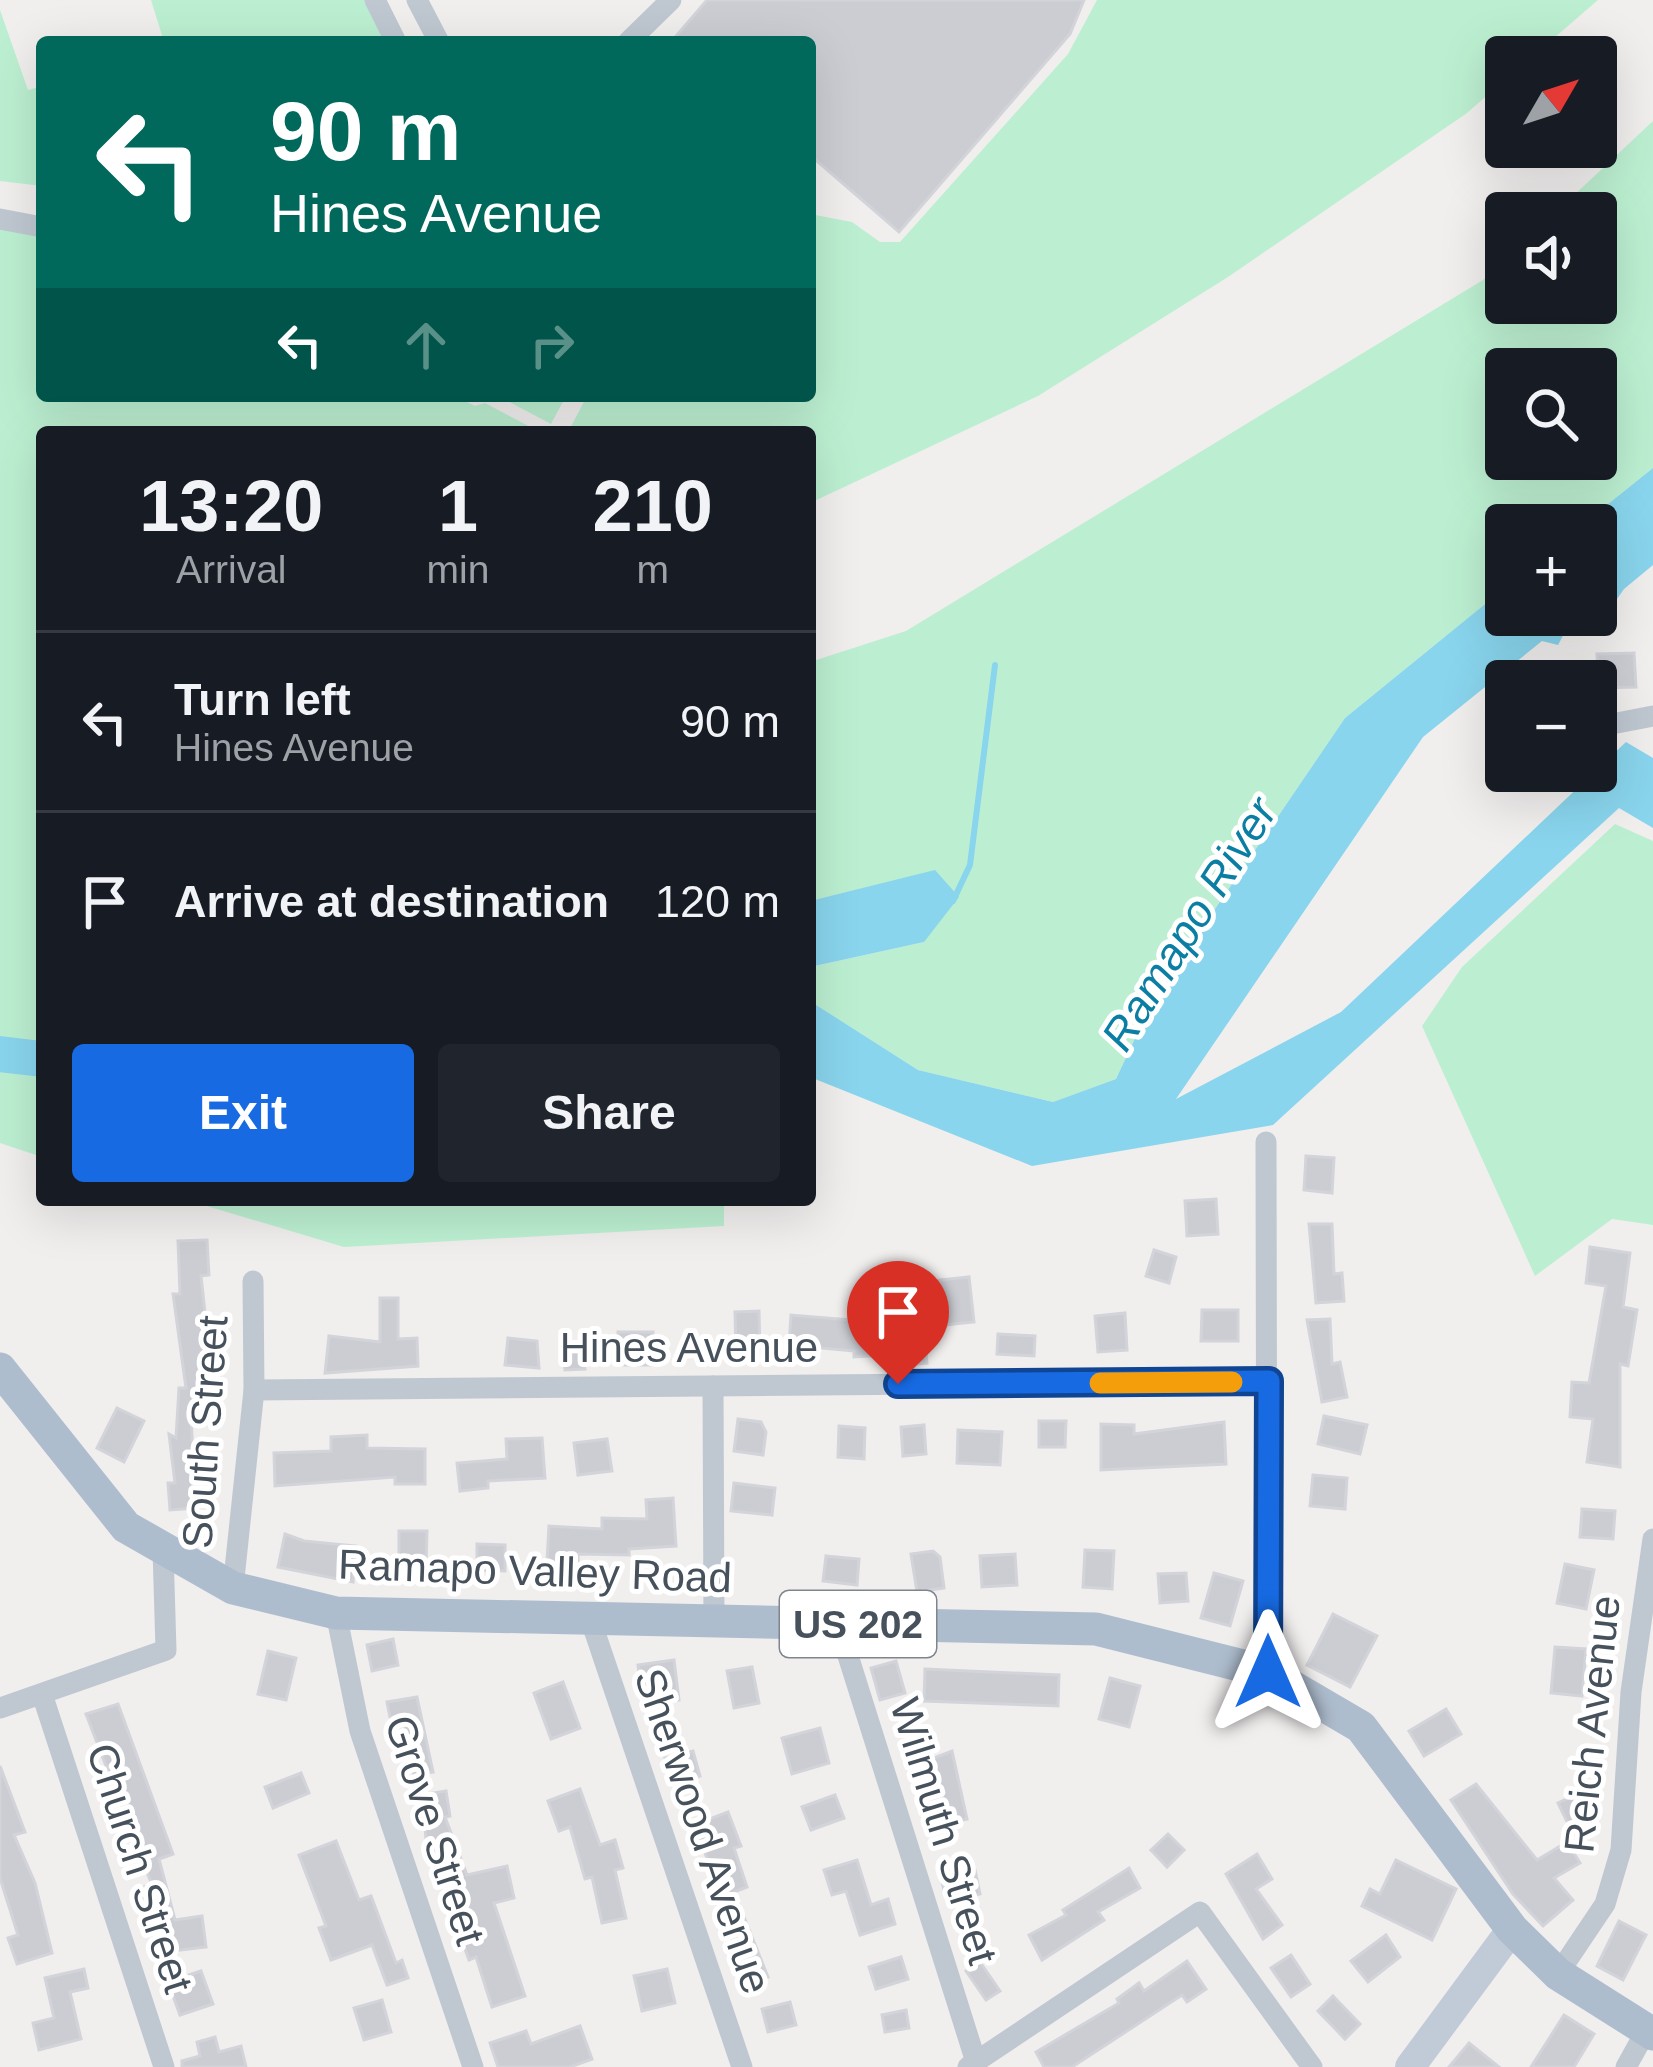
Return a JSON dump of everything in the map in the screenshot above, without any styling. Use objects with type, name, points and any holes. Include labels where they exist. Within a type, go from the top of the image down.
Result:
[{"type":"main road","name":"Ramapo Valley Road","points":[[0,1370],[126,1527],[233,1588],[336,1613],[1096,1629],[1268,1672],[1361,1727],[1512,1929],[1558,1974],[1650,2032]]},
{"type":"main road","points":[[1410,2067],[1512,1929]]},
{"type":"street","points":[[375,0],[393,36]]},
{"type":"street","points":[[417,0],[437,36]]},
{"type":"street","points":[[634,36],[671,0]]},
{"type":"street","points":[[0,219],[36,226]]},
{"type":"street","points":[[1617,723],[1653,716]]},
{"type":"street","points":[[1266,1142],[1268,1672]]},
{"type":"street","name":"South Street","points":[[233,1588],[254,1390],[253,1281]]},
{"type":"street","name":"Hines Avenue","points":[[254,1390],[1269,1381]]},
{"type":"street","points":[[713,1386],[714,1622]]},
{"type":"street","name":"Reich Avenue","points":[[1558,1974],[1606,1904],[1618,1862],[1631,1692],[1653,1539]]},
{"type":"street","points":[[0,1708],[166,1650],[163,1550]]},
{"type":"street","name":"Grove Street","points":[[336,1613],[360,1731],[473,2067]]},
{"type":"street","name":"Sherwood Avenue","points":[[591,1621],[742,2067]]},
{"type":"street","name":"Wilmuth Street","points":[[838,1624],[972,2064]]},
{"type":"street","name":"Church Street","points":[[42,1694],[164,2067]]},
{"type":"street","points":[[972,2064],[1200,1912],[1312,2067]]},
{"type":"street","points":[[1626,2067],[1650,2032]]},
{"type":"green space","points":[[151,0],[368,0],[386,36],[162,36]]},
{"type":"green space","points":[[1097,0],[1598,0],[1556,36],[1485,36],[1485,97],[1228,277],[1038,396],[816,500],[816,426],[571,426],[584,402],[816,402],[816,215],[852,222],[880,242],[900,242],[1068,54]]},
{"type":"green space","points":[[0,10],[28,90],[36,88],[36,185],[0,181]]},
{"type":"green space","points":[[1653,121],[1653,468],[1608,504],[1485,504],[1485,604],[1345,718],[1153,1000],[1116,1079],[1053,1102],[918,1070],[816,1005],[816,966],[924,942],[935,871],[816,900],[816,660],[906,631],[1483,280],[1485,324],[1617,324],[1617,192],[1577,192],[1603,168],[1617,168],[1617,155]]},
{"type":"green space","points":[[0,229],[36,232],[36,402],[467,402],[485,403],[529,426],[36,426],[36,1155],[0,1143]]},
{"type":"green space","points":[[509,402],[563,402],[551,424]]},
{"type":"green space","points":[[1615,824],[1653,841],[1653,1225],[1612,1219],[1535,1276],[1422,1026],[1462,967]]},
{"type":"green space","points":[[207,1206],[724,1206],[724,1226],[344,1247]]},
{"type":"water","points":[[1653,468],[1653,565],[1617,599],[1617,504],[1608,504]]},
{"type":"water","points":[[1485,604],[1485,636],[1563,636],[1558,645],[1542,641],[1518,660],[1485,660],[1485,687],[1423,737],[1176,1099],[1341,1012],[1573,792],[1617,792],[1617,751],[1626,742],[1653,758],[1653,828],[1619,808],[1273,1125],[1032,1166],[816,1079],[816,1005],[918,1070],[1053,1102],[1116,1079],[1153,1000],[1345,718]]},
{"type":"water","points":[[935,870],[959,897],[924,942],[816,966],[816,900]]},
{"type":"building","points":[[707,0],[1084,0],[1070,34],[899,232],[816,160],[816,36],[676,36]]},
{"type":"building","points":[[1634,653],[1636,687],[1617,688],[1617,660],[1597,660],[1597,654]]},
{"type":"building","points":[[1306,1156],[1334,1158],[1332,1193],[1304,1190]]},
{"type":"building","points":[[1216,1199],[1218,1234],[1187,1236],[1185,1201]]},
{"type":"building","points":[[1309,1224],[1332,1224],[1334,1274],[1342,1273],[1344,1301],[1316,1303]]},
{"type":"building","points":[[207,1240],[209,1275],[201,1276],[211,1368],[204,1419],[191,1418],[196,1508],[170,1510],[168,1483],[175,1483],[169,1434],[176,1438],[179,1388],[186,1388],[173,1294],[180,1294],[178,1241]]},
{"type":"building","points":[[1590,1247],[1630,1253],[1623,1307],[1637,1310],[1628,1366],[1620,1364],[1620,1467],[1587,1462],[1593,1419],[1570,1417],[1572,1382],[1589,1383],[1606,1286],[1586,1283]]},
{"type":"building","points":[[1154,1250],[1176,1257],[1169,1283],[1146,1276]]},
{"type":"building","points":[[890,1272],[908,1272],[909,1324],[923,1322],[927,1363],[901,1365],[900,1354],[854,1357],[854,1351],[789,1345],[791,1315],[851,1320],[891,1314]]},
{"type":"building","points":[[969,1277],[974,1322],[944,1325],[939,1280]]},
{"type":"building","points":[[380,1298],[398,1298],[398,1339],[417,1338],[418,1366],[325,1373],[329,1336],[380,1342]]},
{"type":"building","points":[[1202,1310],[1238,1310],[1238,1341],[1201,1341]]},
{"type":"building","points":[[759,1311],[760,1354],[736,1355],[735,1312]]},
{"type":"building","points":[[1125,1313],[1127,1350],[1098,1352],[1095,1316]]},
{"type":"building","points":[[1330,1319],[1332,1364],[1340,1362],[1347,1397],[1322,1402],[1307,1320]]},
{"type":"building","points":[[618,1332],[653,1332],[653,1365],[619,1365]]},
{"type":"building","points":[[998,1334],[1035,1336],[1034,1356],[997,1354]]},
{"type":"building","points":[[508,1338],[537,1341],[539,1368],[505,1365]]},
{"type":"building","points":[[583,1344],[585,1369],[565,1370],[562,1345]]},
{"type":"building","points":[[117,1408],[144,1421],[124,1462],[97,1448]]},
{"type":"building","points":[[1324,1416],[1367,1425],[1360,1454],[1318,1444]]},
{"type":"building","points":[[738,1419],[761,1422],[766,1432],[763,1455],[734,1451]]},
{"type":"building","points":[[1039,1421],[1066,1421],[1065,1447],[1039,1447]]},
{"type":"building","points":[[1224,1422],[1226,1464],[1101,1470],[1101,1424],[1134,1425],[1134,1434]]},
{"type":"building","points":[[924,1425],[926,1454],[903,1456],[901,1427]]},
{"type":"building","points":[[839,1426],[865,1428],[864,1459],[838,1457]]},
{"type":"building","points":[[958,1430],[1002,1432],[1000,1465],[957,1463]]},
{"type":"building","points":[[367,1435],[367,1448],[425,1449],[425,1484],[395,1484],[395,1477],[275,1486],[274,1453],[331,1451],[331,1437]]},
{"type":"building","points":[[542,1438],[545,1478],[488,1481],[488,1488],[460,1491],[457,1463],[507,1459],[506,1439]]},
{"type":"building","points":[[607,1439],[612,1471],[578,1475],[574,1443]]},
{"type":"building","points":[[1313,1475],[1347,1478],[1345,1509],[1310,1506]]},
{"type":"building","points":[[734,1483],[775,1488],[772,1515],[731,1511]]},
{"type":"building","points":[[673,1498],[676,1546],[629,1549],[629,1555],[578,1554],[578,1563],[547,1561],[549,1526],[602,1529],[602,1518],[647,1519],[646,1500]]},
{"type":"building","points":[[1582,1509],[1615,1511],[1613,1539],[1580,1537]]},
{"type":"building","points":[[399,1531],[427,1531],[426,1566],[399,1565]]},
{"type":"building","points":[[285,1534],[304,1541],[356,1546],[353,1582],[278,1567]]},
{"type":"building","points":[[477,1544],[505,1545],[505,1571],[477,1570]]},
{"type":"building","points":[[1085,1550],[1114,1551],[1112,1589],[1083,1587]]},
{"type":"building","points":[[933,1551],[940,1557],[944,1588],[917,1592],[911,1554]]},
{"type":"building","points":[[1015,1554],[1017,1585],[982,1587],[980,1556]]},
{"type":"building","points":[[826,1556],[859,1559],[857,1585],[823,1581]]},
{"type":"building","points":[[1565,1564],[1594,1570],[1586,1609],[1557,1603]]},
{"type":"building","points":[[1186,1573],[1188,1601],[1160,1603],[1158,1574]]},
{"type":"building","points":[[1214,1573],[1243,1581],[1230,1626],[1201,1618]]},
{"type":"building","points":[[1333,1614],[1377,1636],[1350,1687],[1307,1665]]},
{"type":"building","points":[[393,1639],[398,1665],[372,1671],[367,1645]]},
{"type":"building","points":[[1555,1647],[1586,1649],[1582,1696],[1551,1693]]},
{"type":"building","points":[[268,1651],[296,1658],[286,1700],[258,1694]]},
{"type":"building","points":[[674,1660],[679,1700],[643,1705],[638,1665]]},
{"type":"building","points":[[896,1661],[905,1693],[880,1700],[871,1668]]},
{"type":"building","points":[[752,1667],[759,1703],[734,1708],[727,1671]]},
{"type":"building","points":[[925,1669],[1059,1675],[1058,1706],[924,1701]]},
{"type":"building","points":[[1110,1678],[1140,1686],[1129,1727],[1099,1719]]},
{"type":"building","points":[[563,1682],[580,1728],[551,1739],[534,1693]]},
{"type":"building","points":[[417,1697],[433,1772],[414,1775],[405,1725],[392,1727],[387,1702]]},
{"type":"building","points":[[118,1704],[173,1854],[159,1859],[175,1920],[202,1916],[206,1947],[155,1953],[150,1909],[141,1911],[135,1889],[152,1885],[86,1714]]},
{"type":"building","points":[[1446,1709],[1461,1734],[1424,1756],[1409,1731]]},
{"type":"building","points":[[820,1728],[829,1763],[792,1774],[782,1738]]},
{"type":"building","points":[[693,1751],[700,1776],[672,1784],[665,1758]]},
{"type":"building","points":[[952,1751],[967,1819],[937,1825],[924,1762]]},
{"type":"building","points":[[0,1766],[25,1832],[14,1835],[35,1883],[52,1953],[17,1964],[8,1938],[18,1935],[0,1878]]},
{"type":"building","points":[[301,1773],[309,1793],[273,1808],[265,1787]]},
{"type":"building","points":[[1476,1784],[1537,1860],[1567,1842],[1580,1863],[1554,1878],[1573,1900],[1543,1926],[1513,1894],[1451,1800]]},
{"type":"building","points":[[580,1789],[600,1845],[615,1840],[623,1868],[615,1870],[626,1918],[602,1923],[592,1877],[585,1879],[570,1827],[559,1831],[548,1801]]},
{"type":"building","points":[[446,1791],[450,1816],[445,1817],[467,1875],[507,1866],[514,1898],[494,1903],[525,1996],[492,2007],[476,1957],[469,1960],[460,1935],[445,1861],[435,1864],[426,1839],[422,1795]]},
{"type":"building","points":[[1584,1791],[1598,1819],[1572,1832],[1558,1803]]},
{"type":"building","points":[[835,1795],[844,1818],[811,1830],[802,1807]]},
{"type":"building","points":[[728,1812],[741,1846],[734,1848],[747,1887],[734,1892],[768,1977],[750,1983],[714,1898],[709,1883],[716,1881],[694,1825]]},
{"type":"building","points":[[1168,1834],[1184,1850],[1167,1867],[1151,1850]]},
{"type":"building","points":[[336,1841],[359,1900],[371,1896],[396,1963],[402,1960],[408,1978],[387,1985],[372,1945],[331,1960],[319,1928],[326,1926],[299,1855]]},
{"type":"building","points":[[1257,1854],[1272,1879],[1256,1889],[1282,1925],[1263,1939],[1226,1874]]},
{"type":"building","points":[[857,1860],[871,1905],[888,1899],[895,1924],[860,1935],[846,1891],[832,1895],[824,1870]]},
{"type":"building","points":[[1396,1860],[1456,1889],[1432,1940],[1362,1906],[1370,1889],[1380,1894]]},
{"type":"building","points":[[1129,1868],[1140,1888],[1098,1912],[1104,1920],[1042,1960],[1029,1935],[1066,1915],[1063,1910]]},
{"type":"building","points":[[975,1870],[980,1894],[947,1902],[941,1878]]},
{"type":"building","points":[[1619,1921],[1646,1935],[1623,1980],[1597,1966]]},
{"type":"building","points":[[1386,1935],[1400,1957],[1368,1982],[1351,1961]]},
{"type":"building","points":[[1291,1955],[1310,1984],[1291,1997],[1271,1968]]},
{"type":"building","points":[[901,1957],[908,1979],[876,1989],[869,1967]]},
{"type":"building","points":[[1187,1961],[1206,1989],[1187,2002],[1182,1995],[1072,2067],[1044,2067],[1036,2052],[1119,2003],[1117,1999],[1139,1983],[1144,1991]]},
{"type":"building","points":[[980,1962],[1000,1991],[986,2000],[966,1971]]},
{"type":"building","points":[[84,1969],[88,1988],[70,1992],[81,2039],[39,2050],[33,2023],[54,2018],[45,1978]]},
{"type":"building","points":[[667,1969],[675,2003],[642,2011],[634,1976]]},
{"type":"building","points":[[201,1971],[213,2004],[180,2015],[168,1982]]},
{"type":"building","points":[[1333,1996],[1360,2024],[1345,2039],[1318,2011]]},
{"type":"building","points":[[382,2000],[391,2032],[364,2040],[354,2008]]},
{"type":"building","points":[[790,2002],[796,2025],[768,2032],[762,2009]]},
{"type":"building","points":[[906,2010],[909,2028],[885,2032],[882,2015]]},
{"type":"building","points":[[1564,2015],[1594,2034],[1574,2067],[1531,2067]]},
{"type":"building","points":[[580,2026],[592,2059],[570,2067],[498,2067],[490,2043],[526,2031],[531,2044]]},
{"type":"building","points":[[215,2037],[219,2052],[241,2046],[246,2067],[182,2067],[182,2061],[200,2056],[197,2042]]},
{"type":"building","points":[[1469,2043],[1499,2067],[1449,2067]]},
{"type":"waterway","points":[[953,901],[970,865],[995,665]]},
{"type":"waterway","name":"Ramapo River","points":[[0,1054],[36,1058]]},
{"type":"slow traffic","points":[[1100,1383],[1232,1382]]},
{"type":"route","points":[[898,1384],[1269,1381],[1268,1672]]}]
